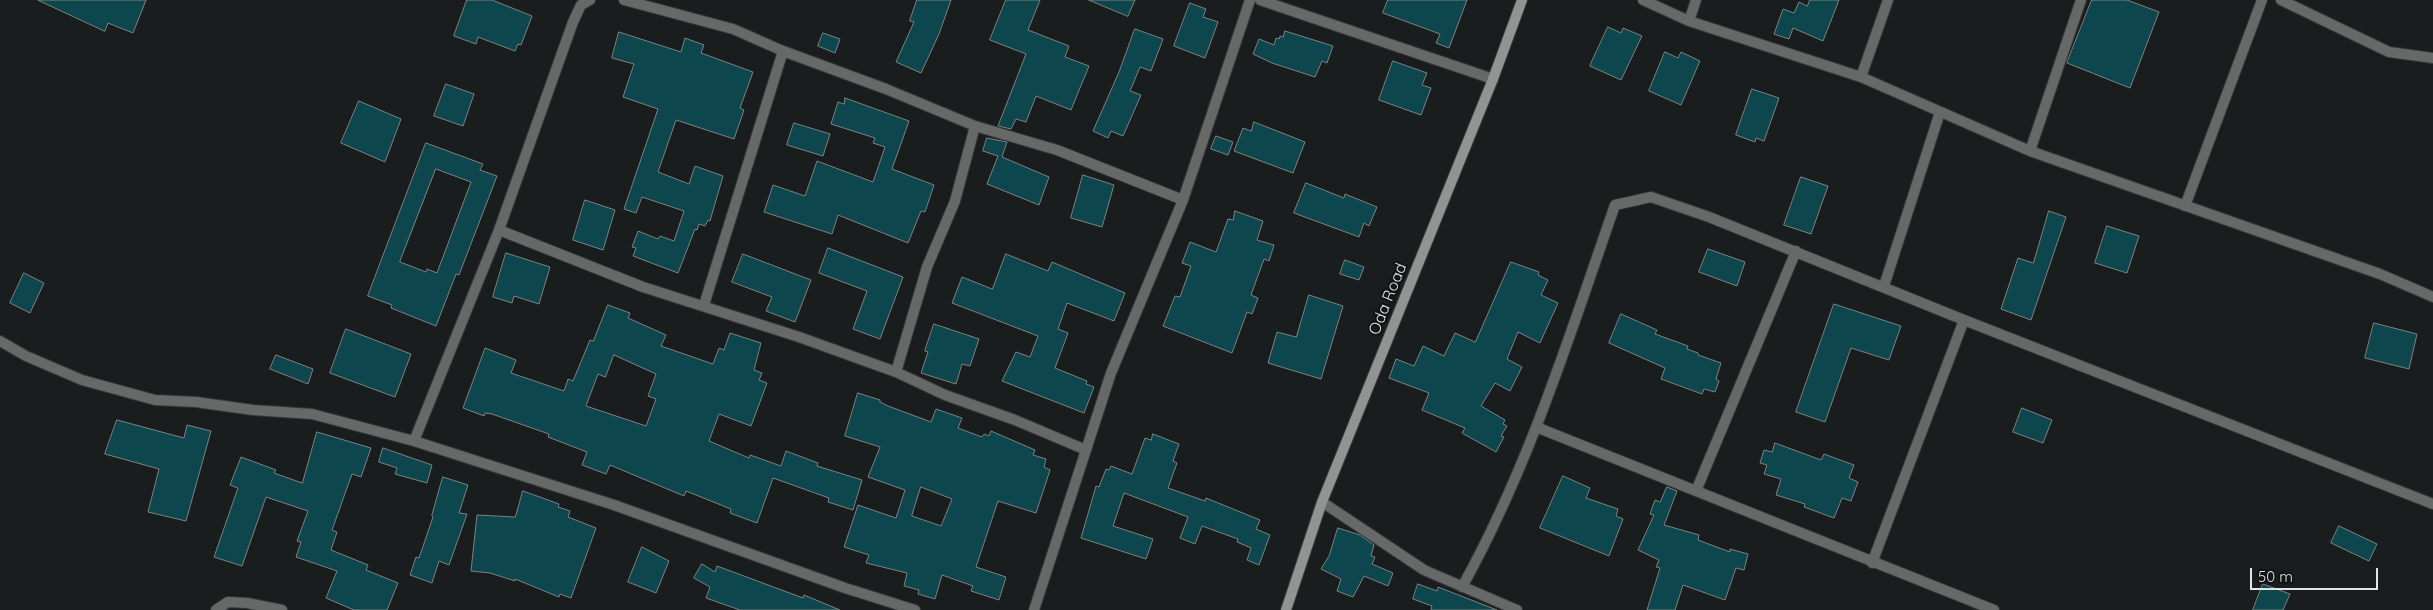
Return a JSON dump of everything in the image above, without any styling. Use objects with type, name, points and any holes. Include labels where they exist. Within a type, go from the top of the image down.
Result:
[{"type":"street","points":[[414,441],[499,230],[572,22],[581,5],[590,0]]},
{"type":"street","points":[[624,0],[733,29],[783,51],[868,82],[975,126],[1057,150],[1183,200]]},
{"type":"street","points":[[1034,610],[1124,336],[1183,200],[1250,0]]},
{"type":"street","points":[[1260,0],[1492,79]]},
{"type":"street","name":"Oda Road","points":[[1286,610],[1322,502],[1522,0]]},
{"type":"street","points":[[1643,0],[1689,21],[1861,77],[2030,151],[2380,274],[2433,297]]},
{"type":"street","points":[[1689,21],[1696,0]]},
{"type":"street","points":[[1861,77],[1888,0]]},
{"type":"street","points":[[2030,151],[2081,0]]},
{"type":"street","points":[[2185,206],[2262,0]]},
{"type":"street","points":[[2281,0],[2389,52],[2433,58]]},
{"type":"street","points":[[704,305],[783,51]]},
{"type":"street","points":[[1884,286],[1940,112]]},
{"type":"street","points":[[896,372],[927,267],[955,201],[975,126]]},
{"type":"street","points":[[1462,587],[1490,538],[1536,427],[1615,205],[1651,197],[1796,251],[1964,320],[2433,504]]},
{"type":"street","points":[[499,230],[643,287],[704,305],[896,372],[945,395],[1006,416],[1086,450]]},
{"type":"street","points":[[1696,492],[1796,251]]},
{"type":"street","points":[[1872,563],[1964,320]]},
{"type":"street","points":[[0,341],[26,356],[82,380],[155,400],[196,402],[253,410],[312,414],[414,441],[614,504],[845,588],[914,610]]},
{"type":"street","points":[[1536,427],[1872,563],[1994,610]]},
{"type":"street","points":[[1322,502],[1424,570],[1517,610]]},
{"type":"street","points":[[216,610],[228,602],[247,603],[282,610]]},
{"type":"building","points":[[38,0],[146,0],[133,33],[108,23],[105,31]]},
{"type":"building","points":[[467,0],[492,0],[532,16],[521,45],[518,44],[515,51],[478,37],[476,44],[454,36]]},
{"type":"building","points":[[917,0],[951,0],[939,34],[921,73],[896,62],[914,22],[910,21]]},
{"type":"building","points":[[1006,0],[1040,0],[1028,30],[1069,46],[1065,57],[1089,66],[1071,110],[1036,96],[1026,122],[1016,119],[1011,129],[998,126],[1026,54],[990,40]]},
{"type":"building","points":[[1089,0],[1135,0],[1128,16]]},
{"type":"building","points":[[1388,0],[1467,0],[1449,48],[1436,43],[1440,34],[1383,13]]},
{"type":"building","points":[[1810,0],[1839,0],[1823,41],[1793,28],[1789,39],[1774,34],[1783,9],[1794,13],[1799,2],[1807,6]]},
{"type":"building","points":[[2092,0],[2127,0],[2159,12],[2130,88],[2067,63]]},
{"type":"building","points":[[1190,3],[1206,9],[1203,17],[1218,22],[1205,58],[1174,46]]},
{"type":"building","points":[[1608,27],[1621,33],[1623,28],[1642,36],[1621,80],[1590,66]]},
{"type":"building","points":[[1135,29],[1163,39],[1151,71],[1140,67],[1130,91],[1141,95],[1123,136],[1111,131],[1108,138],[1093,131],[1119,72]]},
{"type":"building","points":[[1285,31],[1333,46],[1327,63],[1322,61],[1315,77],[1272,63],[1253,54],[1259,39],[1274,45],[1276,38],[1283,37]]},
{"type":"building","points":[[619,32],[681,52],[685,38],[704,45],[701,53],[753,72],[740,108],[744,110],[734,139],[676,120],[658,172],[689,184],[695,166],[723,176],[710,221],[708,220],[705,226],[699,224],[697,230],[695,229],[678,273],[633,256],[636,248],[632,247],[638,231],[658,239],[660,236],[674,241],[684,211],[642,197],[636,213],[624,209],[658,109],[623,97],[634,64],[612,58]]},
{"type":"building","points":[[823,33],[840,39],[835,53],[818,46]]},
{"type":"building","points":[[1665,52],[1678,58],[1681,52],[1700,61],[1681,105],[1649,91]]},
{"type":"building","points":[[1393,61],[1427,73],[1422,85],[1431,88],[1421,115],[1379,100]]},
{"type":"building","points":[[446,84],[474,94],[463,126],[434,116]]},
{"type":"building","points":[[1752,89],[1779,98],[1764,141],[1756,138],[1755,142],[1736,135]]},
{"type":"building","points":[[845,98],[909,121],[892,169],[934,185],[925,212],[921,211],[908,243],[838,215],[832,234],[764,212],[773,185],[805,196],[817,161],[873,182],[885,147],[873,143],[875,138],[831,124],[838,102],[844,104]]},
{"type":"building","points":[[359,101],[401,119],[385,162],[341,143]]},
{"type":"building","points":[[1254,122],[1305,142],[1293,173],[1234,151],[1243,128],[1251,131]]},
{"type":"building","points":[[794,123],[830,134],[823,156],[787,145]]},
{"type":"building","points":[[1216,136],[1233,142],[1228,155],[1211,149]]},
{"type":"building","points":[[987,138],[1007,142],[1002,157],[1049,177],[1039,205],[987,184],[998,156],[983,151]]},
{"type":"building","points":[[426,143],[483,164],[480,170],[497,176],[459,275],[456,274],[436,326],[391,308],[392,305],[368,296]],"holes":[[[436,169],[471,182],[437,273],[427,269],[426,272],[400,262]]]},
{"type":"building","points":[[1083,175],[1114,185],[1102,227],[1071,218]]},
{"type":"building","points":[[1801,177],[1828,186],[1811,234],[1784,225]]},
{"type":"building","points":[[1306,183],[1344,198],[1345,194],[1377,207],[1369,226],[1364,223],[1359,237],[1294,213]]},
{"type":"building","points":[[585,200],[615,210],[603,250],[573,240]]},
{"type":"building","points":[[1235,211],[1263,221],[1257,240],[1274,245],[1269,261],[1264,259],[1251,295],[1258,298],[1252,314],[1247,312],[1232,353],[1163,326],[1175,296],[1180,297],[1191,266],[1182,263],[1190,242],[1216,252],[1228,219],[1233,220]]},
{"type":"building","points":[[2049,211],[2066,217],[2031,320],[2001,309],[2018,258],[2033,263]]},
{"type":"building","points":[[2107,226],[2139,236],[2127,273],[2095,263]]},
{"type":"building","points":[[828,248],[903,277],[880,339],[853,329],[867,291],[819,273]]},
{"type":"building","points":[[1708,249],[1745,262],[1737,286],[1699,272]]},
{"type":"building","points":[[506,253],[550,267],[539,304],[514,296],[512,303],[493,297]]},
{"type":"building","points":[[743,254],[811,280],[795,322],[766,311],[772,297],[732,282]]},
{"type":"building","points":[[1006,254],[1048,271],[1052,262],[1125,293],[1114,321],[1067,303],[1058,329],[1068,333],[1055,368],[1087,381],[1086,384],[1094,387],[1084,413],[1002,381],[1016,352],[1030,357],[1038,336],[952,303],[962,277],[992,289]]},
{"type":"building","points":[[1345,260],[1364,267],[1359,280],[1340,274]]},
{"type":"building","points":[[1511,262],[1539,272],[1538,275],[1548,280],[1541,295],[1558,303],[1540,343],[1518,332],[1507,359],[1522,367],[1510,391],[1495,383],[1481,406],[1505,420],[1503,424],[1507,426],[1501,436],[1504,437],[1496,452],[1462,433],[1465,428],[1422,410],[1429,393],[1389,378],[1396,359],[1414,366],[1423,346],[1444,356],[1455,333],[1475,342]]},
{"type":"building","points":[[24,273],[44,283],[30,313],[10,303]]},
{"type":"building","points":[[1309,295],[1343,306],[1321,379],[1268,363],[1277,332],[1296,337]]},
{"type":"building","points":[[1834,304],[1901,326],[1889,360],[1851,348],[1825,422],[1796,412]]},
{"type":"building","points":[[608,305],[630,313],[628,318],[666,335],[661,346],[713,364],[719,348],[724,350],[730,333],[761,343],[754,370],[762,373],[759,380],[767,383],[751,426],[719,414],[709,441],[749,458],[750,455],[781,466],[786,451],[818,463],[817,466],[862,480],[853,510],[828,502],[829,498],[773,478],[757,523],[730,513],[731,509],[686,491],[684,496],[610,465],[606,474],[582,465],[587,452],[548,437],[549,434],[492,414],[485,413],[484,416],[463,408],[485,348],[516,360],[511,373],[564,391],[568,379],[573,381],[590,340],[593,341]],"holes":[[[614,355],[656,374],[648,396],[656,399],[646,426],[586,406],[598,374],[605,377]]]},
{"type":"building","points":[[1621,314],[1657,330],[1655,334],[1688,346],[1687,349],[1698,353],[1698,355],[1721,363],[1716,379],[1719,381],[1715,392],[1704,389],[1702,394],[1661,379],[1665,368],[1609,343]]},
{"type":"building","points":[[2374,323],[2417,334],[2409,369],[2365,358]]},
{"type":"building","points":[[934,324],[979,339],[970,366],[962,364],[956,384],[921,373],[928,352],[925,351]]},
{"type":"building","points":[[346,329],[411,354],[395,397],[330,373]]},
{"type":"building","points":[[276,355],[313,369],[308,384],[270,369]]},
{"type":"building","points":[[858,393],[880,400],[880,402],[888,406],[931,422],[936,409],[962,418],[958,428],[982,437],[984,434],[989,436],[991,431],[1035,450],[1033,455],[1046,459],[1044,467],[1050,470],[1036,513],[998,501],[976,567],[1006,577],[999,600],[971,591],[973,586],[942,575],[935,599],[918,594],[919,590],[904,586],[907,573],[866,563],[869,555],[844,547],[858,505],[896,518],[905,490],[868,477],[880,447],[845,436]],"holes":[[[921,487],[952,499],[941,526],[912,516]]]},
{"type":"building","points":[[2022,408],[2052,420],[2043,443],[2013,432]]},
{"type":"building","points":[[117,420],[184,438],[187,425],[211,431],[186,521],[148,512],[159,469],[105,454]]},
{"type":"building","points":[[317,432],[371,448],[361,477],[352,474],[332,530],[337,532],[331,550],[368,565],[366,570],[398,583],[387,610],[354,610],[326,598],[337,571],[296,557],[301,542],[297,541],[308,511],[266,497],[242,566],[214,557],[238,488],[230,485],[241,457],[276,470],[274,473],[302,483]]},
{"type":"building","points":[[1153,434],[1179,444],[1173,461],[1177,463],[1168,488],[1205,501],[1206,498],[1260,520],[1256,529],[1270,535],[1259,565],[1247,560],[1251,548],[1237,542],[1238,539],[1202,526],[1195,544],[1180,538],[1188,517],[1124,493],[1113,526],[1153,539],[1146,559],[1081,538],[1096,486],[1099,487],[1106,469],[1109,470],[1111,466],[1132,474],[1145,438],[1151,440]]},
{"type":"building","points":[[1775,443],[1821,460],[1824,454],[1854,465],[1849,478],[1858,482],[1851,501],[1842,498],[1834,518],[1804,507],[1805,504],[1776,495],[1781,479],[1764,474],[1767,465],[1760,463],[1764,450],[1772,452]]},
{"type":"building","points":[[383,448],[432,465],[427,483],[395,474],[397,468],[379,462]]},
{"type":"building","points":[[1563,476],[1590,488],[1586,498],[1618,509],[1616,516],[1623,519],[1609,556],[1540,528]]},
{"type":"building","points":[[443,477],[468,485],[459,513],[467,514],[449,565],[439,561],[432,583],[410,575],[416,557],[419,558],[433,517]]},
{"type":"building","points":[[1667,487],[1677,491],[1664,525],[1699,535],[1698,540],[1730,552],[1730,549],[1748,554],[1744,570],[1736,568],[1725,600],[1683,585],[1675,610],[1647,610],[1660,568],[1656,567],[1659,560],[1638,550],[1654,515],[1650,514],[1655,500],[1660,502]]},
{"type":"building","points":[[523,491],[559,504],[558,507],[570,511],[568,517],[596,528],[571,598],[560,594],[559,597],[515,579],[515,581],[490,573],[471,571],[477,515],[515,517]]},
{"type":"building","points":[[2339,526],[2377,544],[2369,561],[2331,543]]},
{"type":"building","points":[[1338,528],[1360,535],[1374,545],[1371,556],[1375,557],[1372,564],[1393,573],[1388,586],[1364,576],[1353,597],[1337,591],[1341,579],[1321,569],[1329,556]]},
{"type":"building","points":[[642,547],[669,561],[656,593],[628,582]]},
{"type":"building","points":[[702,564],[715,572],[717,566],[803,598],[804,595],[840,610],[740,610],[706,598],[710,587],[694,578]]},
{"type":"building","points":[[1418,584],[1437,591],[1438,587],[1497,610],[1431,610],[1432,606],[1413,599]]},
{"type":"building","points":[[2263,584],[2290,594],[2283,610],[2253,610]]}]
